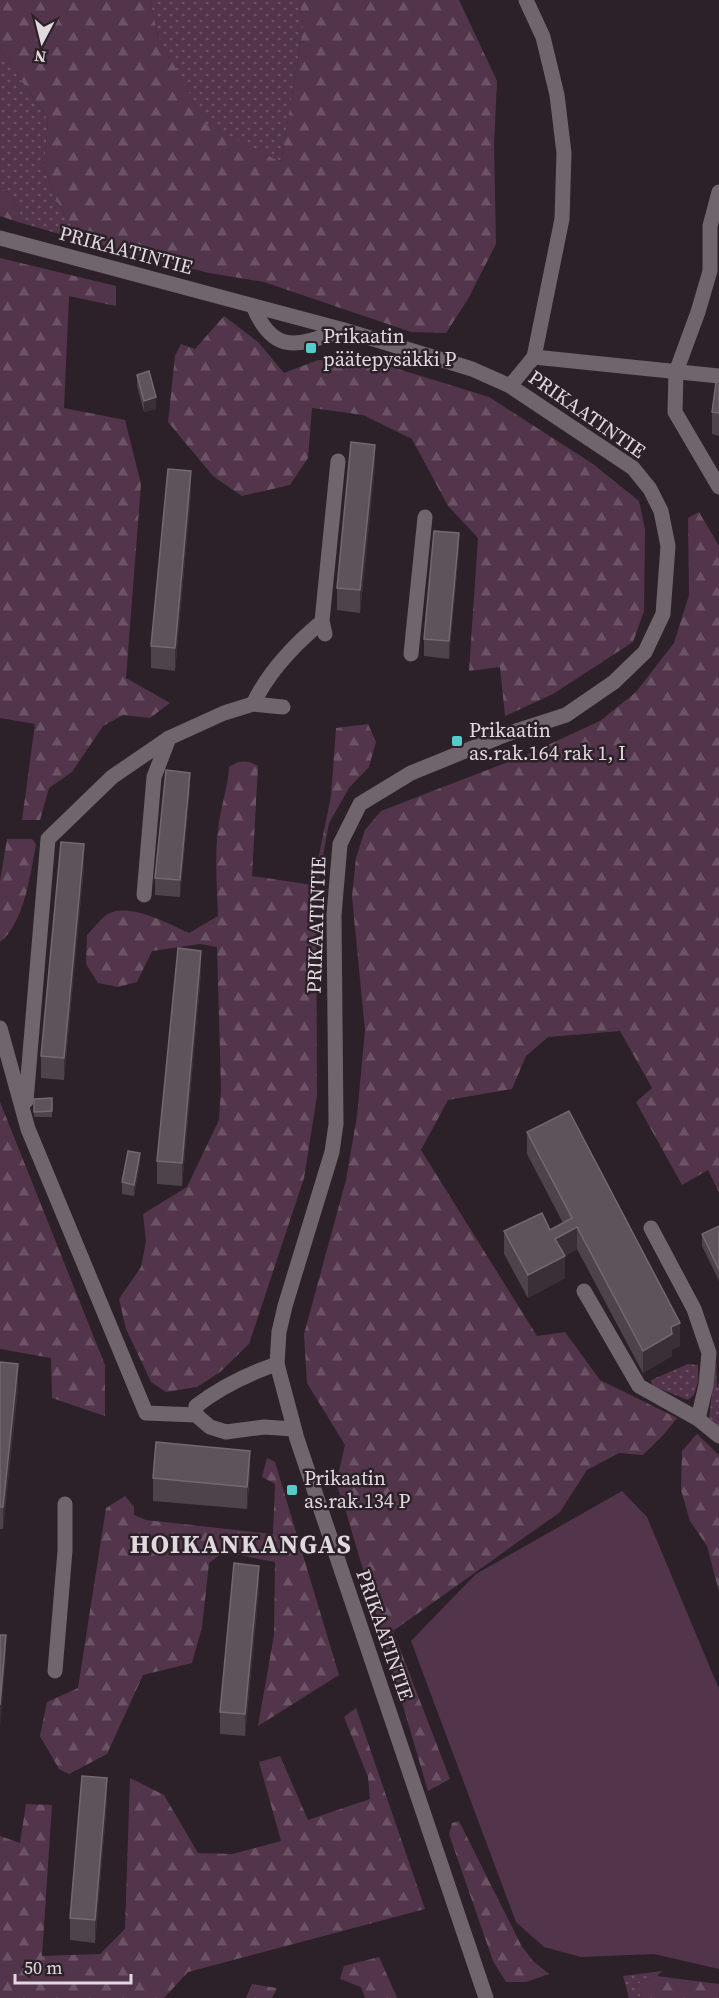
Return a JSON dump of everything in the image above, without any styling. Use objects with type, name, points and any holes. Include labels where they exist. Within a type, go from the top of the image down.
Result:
[{"type":"street","points":[[510,386],[534,357],[562,219],[564,153],[556,95],[543,37],[526,0]]},
{"type":"street","points":[[719,192],[710,226],[710,271],[676,372],[675,412],[714,471],[719,487]]},
{"type":"street","name":"PRIKAATINTIE","points":[[0,238],[344,330],[472,369],[510,386],[633,468],[650,489],[662,511],[668,546],[663,614],[645,652],[614,682],[566,714],[507,734],[411,773],[360,804],[340,844],[334,915],[336,1124],[332,1152],[279,1332],[277,1364],[294,1429],[486,1998]]},
{"type":"street","points":[[253,306],[259,322],[268,334],[285,343],[302,343],[344,330]]},
{"type":"street","points":[[534,357],[719,376]]},
{"type":"street","points":[[254,704],[260,690],[297,643],[321,629],[338,461]]},
{"type":"street","points":[[411,654],[425,517]]},
{"type":"street","points":[[24,1113],[48,839],[112,777],[169,738],[224,713],[254,704],[283,706]]},
{"type":"street","points":[[144,895],[154,777],[169,738]]},
{"type":"street","points":[[0,1028],[28,1129],[146,1413],[196,1415],[210,1427],[226,1432],[264,1427],[294,1429]]},
{"type":"street","points":[[651,1227],[694,1309],[709,1353],[706,1385],[698,1419]]},
{"type":"street","points":[[584,1291],[639,1386],[698,1419],[719,1436]]},
{"type":"street","points":[[196,1415],[196,1406],[217,1390],[246,1374],[277,1364]]},
{"type":"street","points":[[55,1671],[65,1551],[65,1504]]},
{"type":"green space","points":[[0,0],[150,0],[158,36],[207,125],[281,162],[303,28],[300,0],[459,0],[497,81],[494,145],[496,244],[468,299],[446,333],[411,332],[264,282],[209,273],[80,240],[54,196],[44,168],[48,120],[0,49]]},
{"type":"green space","points":[[150,0],[300,0],[303,28],[281,162],[207,126],[158,36]]},
{"type":"green space","points":[[0,49],[48,120],[44,168],[54,196],[80,240],[18,222],[20,212],[10,193],[0,188]]},
{"type":"green space","points":[[0,188],[10,193],[20,212],[18,222],[0,216]]},
{"type":"green space","points":[[0,258],[116,286],[116,306],[69,296],[64,408],[125,420],[141,484],[126,678],[170,703],[150,718],[123,715],[103,726],[72,772],[49,788],[40,820],[22,820],[35,724],[0,718]]},
{"type":"green space","points":[[224,316],[258,342],[284,373],[318,360],[369,360],[489,397],[593,464],[639,501],[645,529],[644,611],[633,642],[553,694],[505,716],[500,667],[469,671],[478,538],[448,506],[412,439],[363,415],[312,408],[308,458],[290,485],[242,496],[213,476],[168,422],[175,356],[181,344],[195,349]]},
{"type":"green space","points":[[699,512],[719,546],[719,1192],[708,1170],[682,1185],[636,1102],[652,1088],[620,1031],[548,1037],[526,1056],[512,1089],[448,1100],[421,1150],[537,1336],[565,1332],[600,1380],[677,1418],[643,1455],[619,1453],[587,1470],[560,1512],[393,1631],[450,1779],[428,1791],[336,1484],[345,1445],[307,1383],[304,1334],[346,1180],[357,1116],[365,1030],[352,897],[356,858],[365,830],[381,811],[526,755],[600,721],[636,692],[674,643],[689,595],[688,518]]},
{"type":"green space","points":[[368,724],[376,742],[369,767],[349,788],[329,823],[316,894],[317,1096],[304,1178],[249,1344],[220,1372],[197,1387],[166,1392],[151,1382],[126,1329],[119,1299],[141,1267],[146,1241],[143,1214],[187,1187],[219,1120],[221,1088],[217,947],[200,944],[152,951],[137,982],[118,987],[98,983],[86,964],[87,935],[105,916],[117,911],[138,912],[189,933],[218,916],[217,834],[229,767],[240,762],[258,766],[252,876],[313,885],[331,796],[336,728]]},
{"type":"green space","points":[[7,839],[32,839],[36,844],[29,883],[21,910],[8,934],[0,942],[0,881]]},
{"type":"green space","points":[[0,1102],[105,1365],[105,1416],[52,1398],[51,1358],[0,1349]]},
{"type":"green space","points":[[716,1359],[717,1389],[719,1383],[719,1426],[709,1418]]},
{"type":"green space","points":[[688,1364],[698,1365],[698,1382],[694,1395],[688,1400],[653,1386],[651,1380]]},
{"type":"green space","points":[[697,1434],[719,1455],[719,1592],[707,1546],[690,1521],[681,1490],[682,1451]]},
{"type":"green space","points":[[267,1458],[275,1462],[339,1675],[258,1726],[274,1635],[275,1562],[223,1552],[209,1563],[202,1627],[192,1663],[143,1675],[107,1754],[69,1774],[59,1769],[40,1736],[47,1702],[78,1688],[106,1508],[125,1496],[134,1507],[134,1515],[146,1520],[273,1534],[275,1484],[262,1477]]},
{"type":"green space","points":[[622,1491],[647,1517],[719,1689],[719,1969],[654,1954],[581,1957],[544,1947],[516,1922],[411,1641],[476,1574]]},
{"type":"green space","points":[[356,1708],[425,1909],[188,1972],[164,1998],[0,1998],[0,1836],[20,1843],[26,1804],[52,1805],[42,1956],[100,1954],[125,1929],[130,1778],[164,1795],[198,1853],[232,1854],[281,1841],[259,1762],[280,1756],[308,1820],[370,1799],[368,1777],[344,1717]]},
{"type":"green space","points":[[459,1821],[521,1945],[533,1961],[549,1974],[526,1982],[506,1982],[493,1961],[449,1834],[452,1823]]},
{"type":"green space","points":[[379,1957],[397,1998],[365,1998],[361,1987],[340,1979],[344,1966]]},
{"type":"green space","points":[[662,1971],[657,1976],[637,1984],[641,1998],[629,1998],[623,1976]]},
{"type":"green space","points":[[657,1976],[719,1984],[719,1998],[641,1998],[637,1984]]},
{"type":"green space","points":[[252,1984],[277,1988],[272,1998],[246,1998]]},
{"type":"building","points":[[149,371],[156,397],[144,401],[137,375]]},
{"type":"building","points":[[716,382],[719,382],[719,413],[712,412]]},
{"type":"building","points":[[351,442],[375,445],[360,590],[337,588]]},
{"type":"building","points":[[168,469],[191,471],[175,648],[151,646]]},
{"type":"building","points":[[434,531],[459,533],[449,641],[424,639]]},
{"type":"building","points":[[166,770],[190,773],[180,880],[155,878]]},
{"type":"building","points":[[61,842],[84,844],[64,1058],[41,1056]]},
{"type":"building","points":[[178,948],[201,951],[182,1163],[157,1161]]},
{"type":"building","points":[[52,1098],[52,1111],[34,1112],[34,1099]]},
{"type":"building","points":[[569,1111],[680,1323],[671,1327],[672,1334],[643,1351],[577,1227],[555,1239],[565,1256],[528,1275],[504,1231],[542,1213],[550,1230],[572,1218],[527,1132]]},
{"type":"building","points":[[128,1151],[140,1153],[134,1185],[122,1182]]},
{"type":"building","points":[[719,1226],[719,1270],[702,1234]]},
{"type":"building","points":[[0,1362],[18,1364],[3,1507],[0,1507]]},
{"type":"building","points":[[156,1442],[250,1451],[247,1487],[153,1478]]},
{"type":"building","points":[[234,1563],[259,1566],[245,1714],[220,1712]]},
{"type":"building","points":[[0,1635],[6,1635],[0,1705]]},
{"type":"building","points":[[82,1776],[107,1778],[95,1920],[70,1918]]},
{"type":"place","name":"Prikaatin päätepysäkki P","points":[[311,348]]},
{"type":"place","name":"Prikaatin as.rak.164 rak 1, I","points":[[457,741]]},
{"type":"place","name":"Prikaatin as.rak.134 P","points":[[292,1490]]},
{"type":"district","name":"HOIKANKANGAS","points":[[241,1544]]}]
